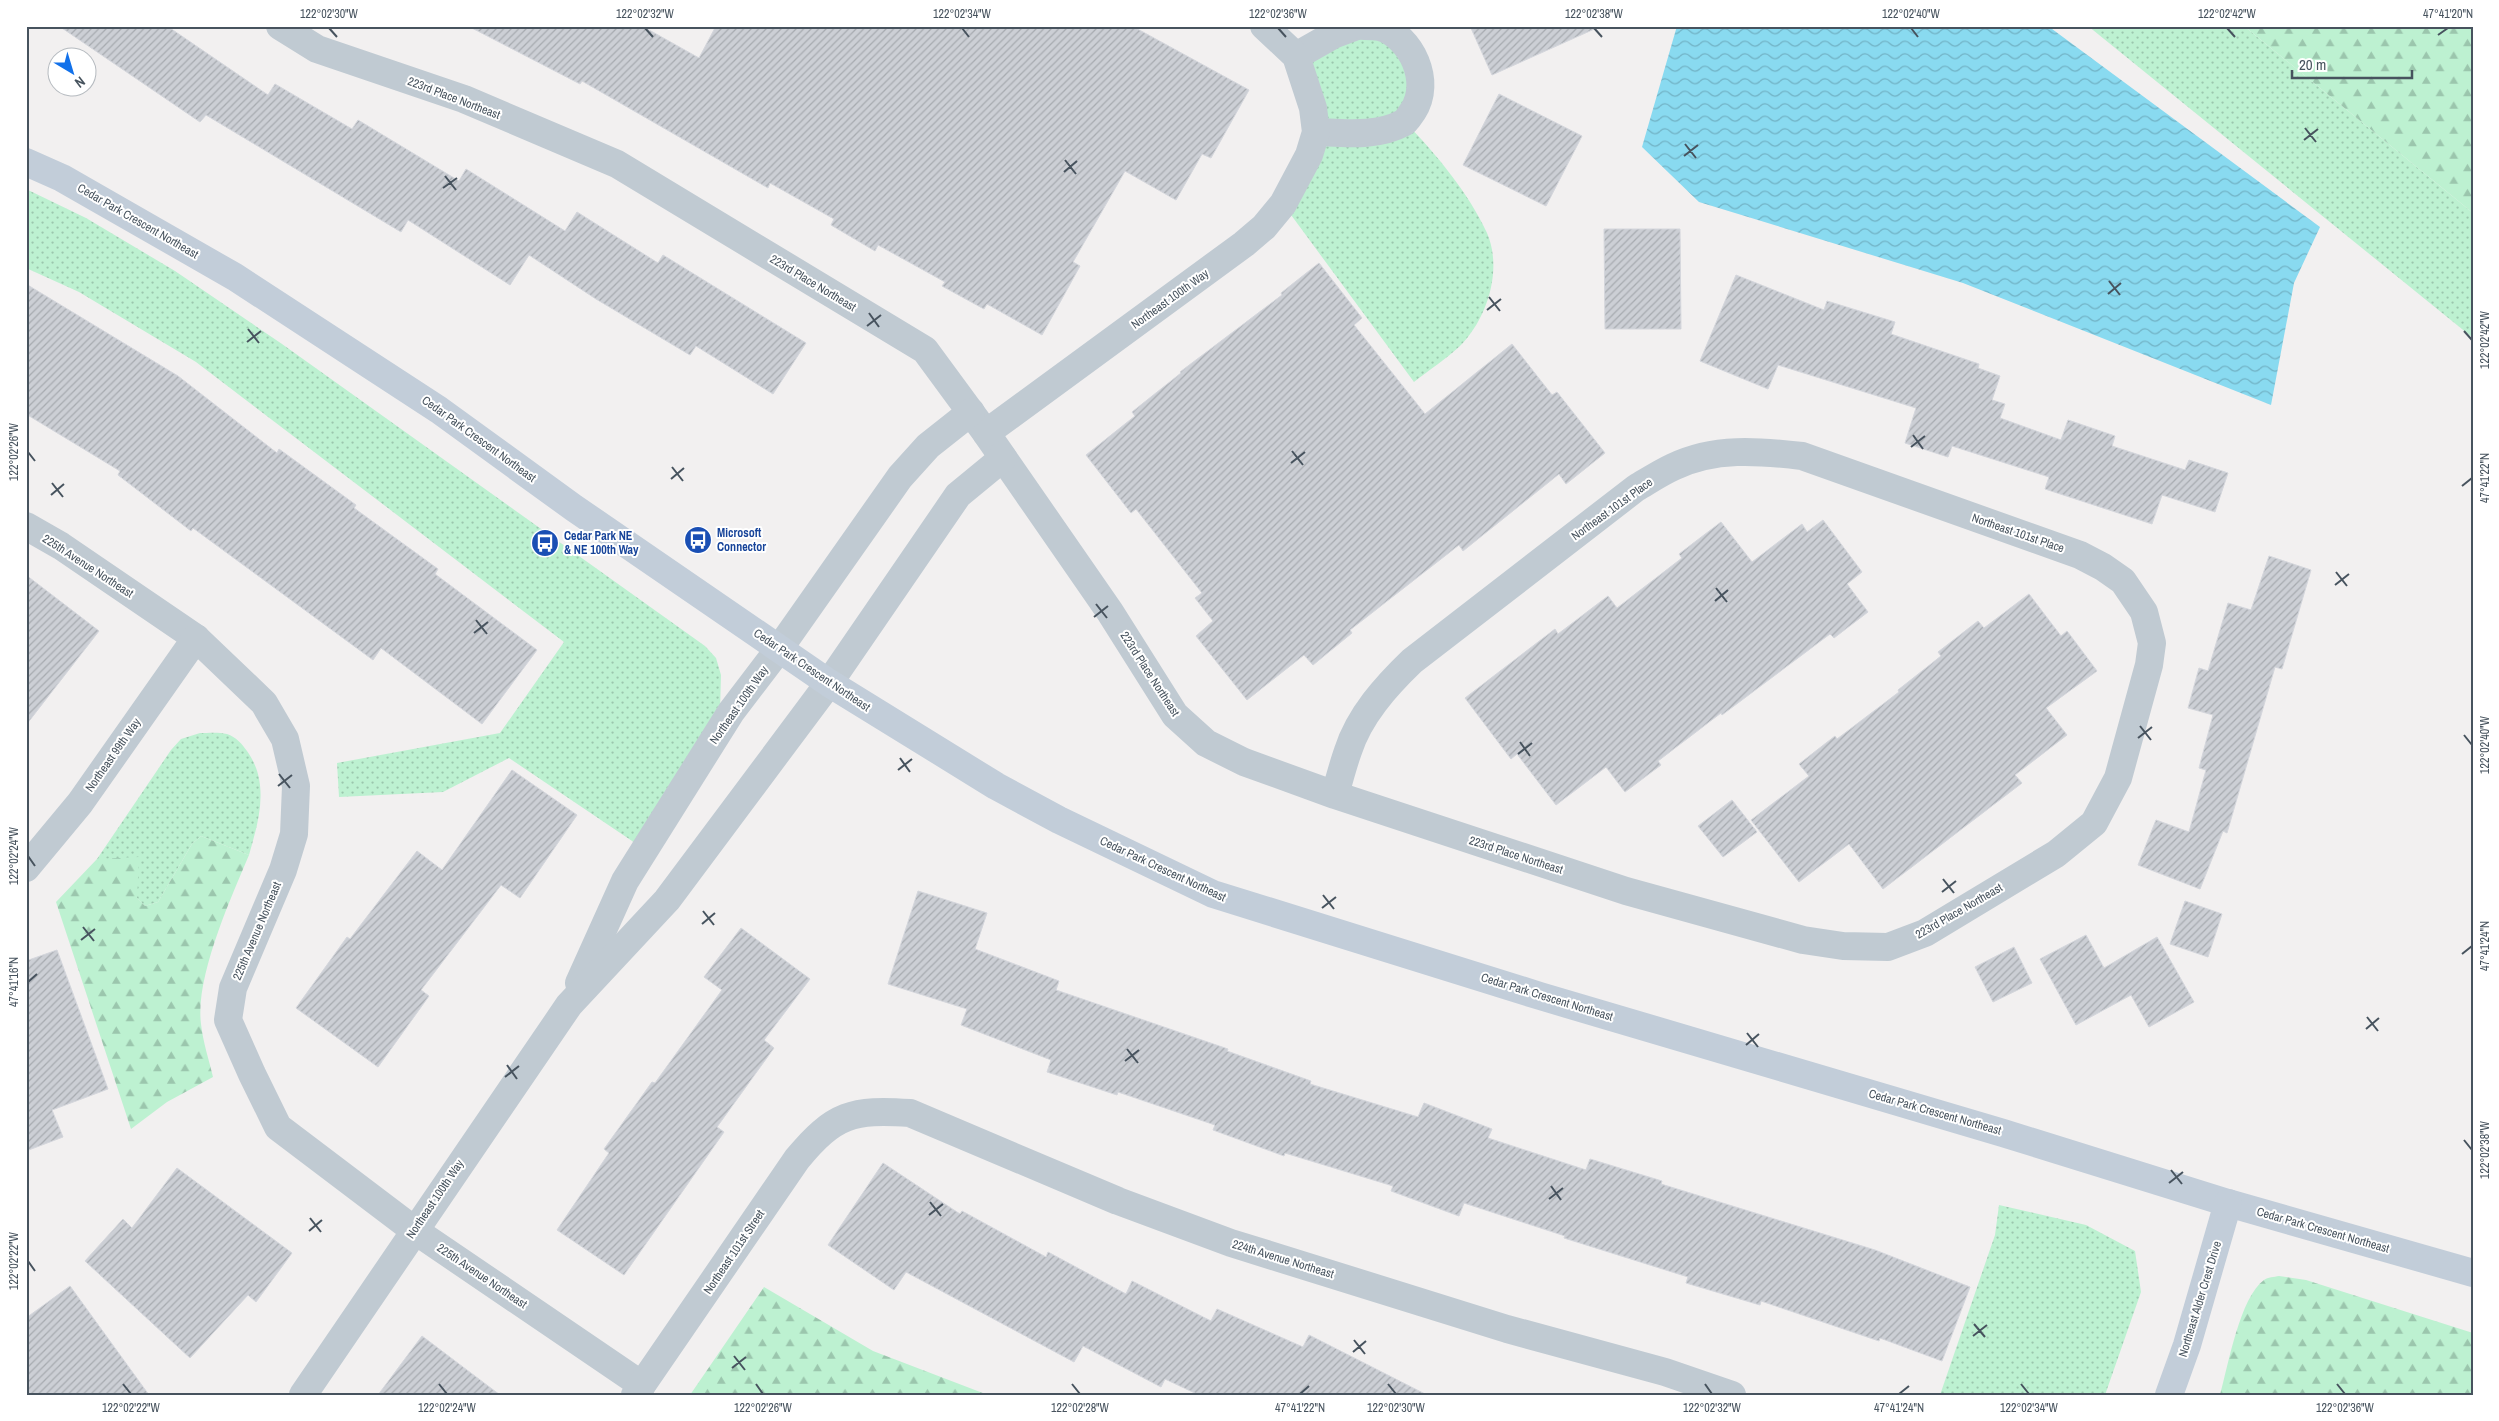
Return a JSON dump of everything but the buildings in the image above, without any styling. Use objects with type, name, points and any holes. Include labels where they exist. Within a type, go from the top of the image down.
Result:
[{"type":"street","name":"223rd Place Northeast","points":[[280,26],[316,49],[464,99],[617,164],[925,350],[979,422],[1110,612],[1176,715],[1206,743],[1244,762],[1335,795],[1626,891],[1803,940],[1843,946],[1888,947],[1925,933],[2056,854],[2094,823],[2118,778],[2149,665],[2152,643],[2144,612]]},
{"type":"street","points":[[1264,26],[1296,56],[1313,108],[1316,132],[1381,132],[1405,122],[1419,102],[1421,81],[1414,56],[1398,38],[1379,27],[1364,26]]},
{"type":"street","points":[[1296,56],[1333,35],[1357,26]]},
{"type":"street","name":"Northeast 100th Way","points":[[569,1005],[625,881],[731,712],[779,649],[900,477],[928,446],[979,422],[1208,271],[1264,227],[1284,204],[1309,155],[1316,132]]},
{"type":"street","name":"Cedar Park Crescent Northeast","points":[[26,162],[62,178],[243,282],[439,410],[574,508],[829,683],[1004,790],[1059,820],[1212,894],[1540,996],[2003,1132],[2228,1203],[2473,1273]]},
{"type":"street","name":"Northeast 101st Place","points":[[1335,795],[1348,749],[1369,711],[1390,682],[1412,661],[1636,488],[1674,466],[1717,453],[1756,450],[1802,456],[2080,555],[2104,567],[2123,580],[2144,612]]},
{"type":"street","name":"Northeast 100th Way","points":[[303,1395],[569,1005],[667,900],[829,683],[958,495],[1003,458]]},
{"type":"street","name":"225th Avenue Northeast","points":[[26,526],[61,546],[196,638],[264,703],[285,739],[296,786],[294,834],[283,870],[233,988],[228,1020],[278,1127],[414,1230],[639,1390]]},
{"type":"street","name":"Northeast 99th Way","points":[[26,868],[80,803],[196,638]]},
{"type":"street","name":"224th Avenue Northeast","points":[[842,1118],[874,1111],[910,1114],[1118,1201],[1232,1243],[1507,1329],[1665,1372],[1732,1395]]},
{"type":"street","name":"Northeast 101st Street","points":[[639,1390],[797,1159],[814,1138],[842,1118]]},
{"type":"street","name":"Northeast Alder Crest Drive","points":[[2169,1395],[2187,1346],[2228,1203]]},
{"type":"green space","points":[[1357,26],[1414,55],[1405,122],[1440,160],[1461,188],[1487,233],[1492,247],[1493,278],[1485,308],[1478,322],[1460,346],[1414,382],[1283,204],[1309,155],[1296,56]]},
{"type":"green space","points":[[2088,26],[2244,26],[2473,213],[2473,338]]},
{"type":"green space","points":[[2244,26],[2473,26],[2473,213]]},
{"type":"green space","points":[[26,189],[86,218],[175,271],[282,344],[705,646],[716,658],[721,675],[720,711],[638,845],[509,758],[443,792],[339,797],[337,763],[500,733],[564,642],[196,362],[79,292],[26,268]]},
{"type":"green space","points":[[200,733],[224,733],[233,737],[245,748],[254,763],[260,789],[260,802],[259,815],[249,855],[201,836],[192,844],[158,902],[145,906],[97,859],[171,750],[181,739]]},
{"type":"green space","points":[[201,836],[249,855],[216,938],[203,984],[201,1024],[213,1077],[167,1102],[131,1129],[56,902],[97,859],[139,857],[137,898],[145,906],[158,902],[192,844]]},
{"type":"green space","points":[[1999,1205],[2086,1225],[2135,1251],[2141,1292],[2105,1395],[1940,1395],[1995,1235]]},
{"type":"green space","points":[[2279,1276],[2306,1280],[2473,1333],[2473,1395],[2220,1395],[2236,1333],[2248,1301],[2264,1280]]},
{"type":"green space","points":[[764,1287],[873,1351],[988,1395],[690,1395]]},
{"type":"water","points":[[1677,26],[2048,26],[2320,227],[2294,283],[2271,405],[1963,283],[1699,202],[1642,147]]},
{"type":"place","name":"Microsoft Connector","points":[[698,540]]},
{"type":"place","name":"Cedar Park NE & NE 100th Way","points":[[545,543]]}]
